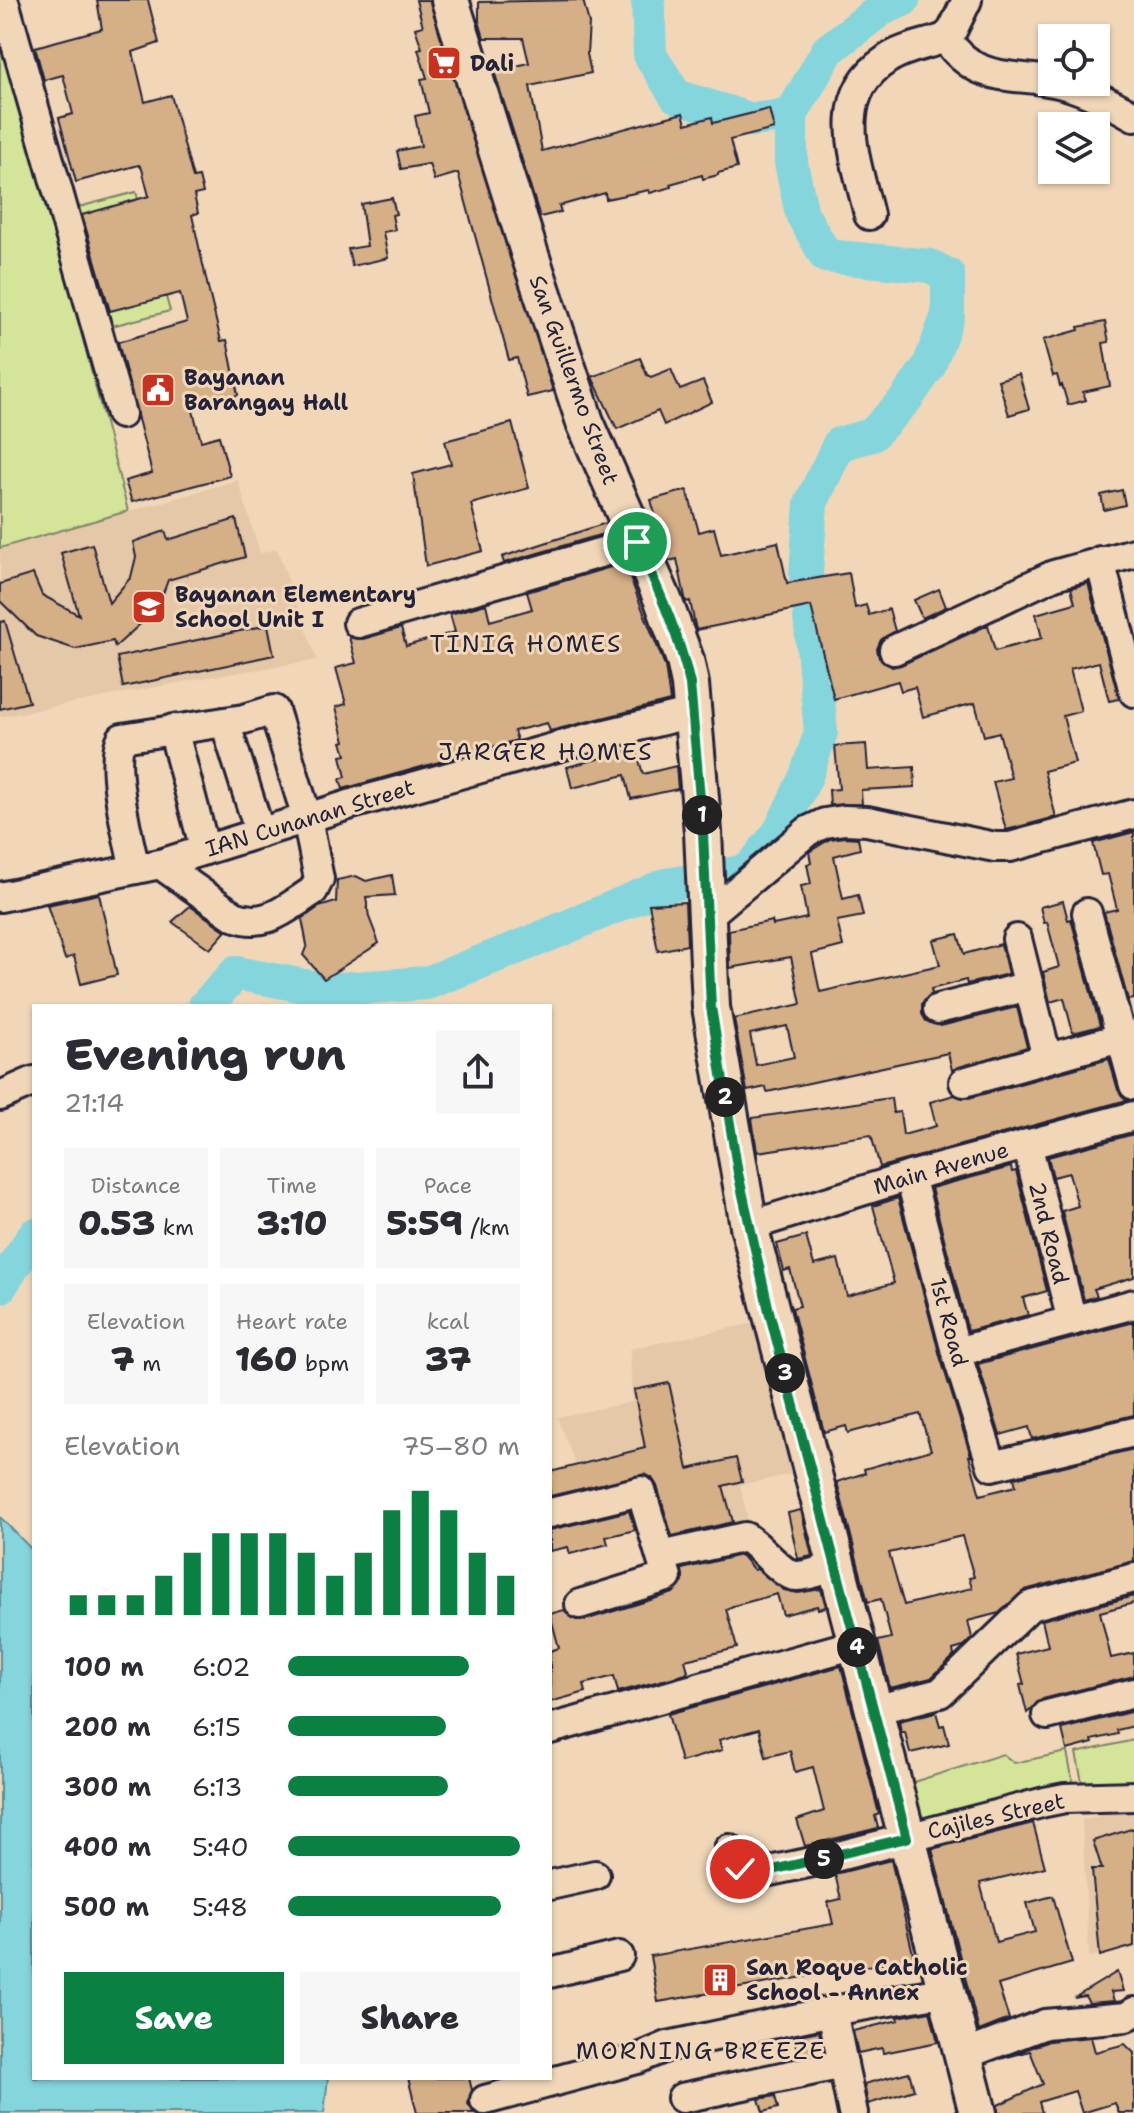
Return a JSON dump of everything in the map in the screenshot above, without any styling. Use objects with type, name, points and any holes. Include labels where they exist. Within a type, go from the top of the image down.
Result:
[{"type":"main road","name":"San Guillermo Street","points":[[450,0],[585,422],[663,600],[685,660],[693,713],[703,832],[714,1030],[749,1226],[978,2113]]},
{"type":"street","points":[[869,215],[852,138],[852,102],[862,85],[886,59],[945,38],[952,31],[967,0]]},
{"type":"street","points":[[7,4],[121,414]]},
{"type":"street","points":[[945,38],[964,61],[979,71],[1069,86],[1134,116]]},
{"type":"street","points":[[358,623],[637,542]]},
{"type":"street","points":[[894,650],[1045,579],[1134,553]]},
{"type":"street","points":[[1100,561],[1130,663],[1134,692]]},
{"type":"street","points":[[272,709],[277,712],[307,818],[318,886],[265,921],[247,921],[234,916],[148,866],[122,804],[117,756],[119,743],[122,738],[131,735],[225,722],[272,709]]},
{"type":"street","name":"IAN Cunanan Street","points":[[0,897],[148,866],[589,738],[693,713]]},
{"type":"street","points":[[225,722],[260,833]]},
{"type":"street","points":[[173,729],[205,850]]},
{"type":"street","points":[[705,910],[808,831],[825,823],[867,821],[995,847],[1010,847],[1134,814]]},
{"type":"street","points":[[1087,913],[1127,1036],[1134,1085]]},
{"type":"street","points":[[1017,939],[1047,1058]]},
{"type":"street","points":[[938,1009],[1029,986]]},
{"type":"street","points":[[964,1082],[1127,1036]]},
{"type":"street","points":[[0,1096],[32,1082]]},
{"type":"street","name":"Main Avenue","points":[[749,1226],[910,1176],[1134,1116]]},
{"type":"street","name":"2nd Road","points":[[1027,1144],[1072,1321]]},
{"type":"street","name":"1st Road","points":[[910,1176],[956,1352],[992,1466],[1134,1432]]},
{"type":"street","points":[[956,1352],[1134,1304]]},
{"type":"street","points":[[552,1513],[641,1491],[662,1556],[667,1577],[580,1604]]},
{"type":"street","points":[[662,1556],[745,1537],[757,1543],[788,1575],[798,1576],[836,1566]]},
{"type":"street","points":[[874,1710],[940,1693],[1030,1606],[1134,1578]]},
{"type":"street","points":[[552,1729],[856,1644]]},
{"type":"street","points":[[1047,1715],[1134,1693]]},
{"type":"street","points":[[552,1716],[572,1711],[588,1720]]},
{"type":"street","name":"Cajiles Street","points":[[729,1849],[735,1864],[751,1874],[827,1859],[1045,1802],[1065,1798],[1134,1796]]},
{"type":"street","points":[[552,1885],[595,1875]]},
{"type":"street","points":[[552,1973],[619,1956]]},
{"type":"street","points":[[552,2077],[637,2059],[668,2046],[832,2011],[948,1991]]},
{"type":"street","points":[[832,2011],[853,2113]]},
{"type":"street","points":[[964,2055],[1045,2024],[1126,2017],[1134,2012]]},
{"type":"street","points":[[682,2098],[843,2064]]},
{"type":"street","points":[[485,2100],[521,2084]]},
{"type":"shaded area","name":"Bayanan Elementary School Unit I","points":[[238,480],[260,553],[277,549],[317,660],[0,717],[0,549]]},
{"type":"shaded area","points":[[759,1322],[799,1473],[740,1485],[750,1529],[663,1548],[642,1449],[575,1463],[557,1417],[632,1402],[630,1349]]},
{"type":"shaded area","points":[[1134,1807],[1134,1949],[1089,1957],[1082,1820]]},
{"type":"green space","points":[[0,22],[128,511],[0,548]]},
{"type":"green space","points":[[136,192],[170,311],[108,327],[75,208]]},
{"type":"green space","points":[[1134,1740],[1134,1780],[1084,1791],[1076,1753]]},
{"type":"green space","points":[[1067,1752],[1074,1788],[919,1822],[907,1784],[1003,1754],[1014,1763]]},
{"type":"water","points":[[0,1517],[32,1550],[32,2080],[328,2080],[324,2113],[0,2113]]},
{"type":"building","points":[[97,0],[148,0],[159,43],[133,52],[145,102],[171,95],[193,178],[199,177],[203,193],[194,195],[198,213],[192,215],[221,341],[227,340],[238,395],[192,407],[201,441],[219,436],[230,476],[132,502],[125,481],[152,473],[118,342],[187,322],[180,293],[110,311],[82,215],[149,196],[142,169],[139,165],[76,182],[59,118],[73,114],[63,75],[44,80],[35,47],[102,29]]},
{"type":"building","points":[[416,0],[430,0],[553,391],[527,397],[517,358],[509,360],[458,173],[434,180],[429,164],[401,169],[397,151],[421,146],[415,116],[429,113],[421,79],[427,78],[415,28],[423,26]]},
{"type":"building","points":[[583,0],[589,23],[587,54],[591,73],[530,86],[542,151],[683,113],[686,124],[712,117],[713,123],[769,109],[774,129],[730,140],[737,168],[703,179],[702,175],[670,184],[671,187],[650,193],[649,190],[606,199],[605,193],[559,206],[561,212],[540,217],[494,71],[529,63],[523,38],[484,38],[479,21],[479,2]]},
{"type":"building","points":[[392,198],[396,214],[392,215],[395,230],[383,232],[388,258],[352,266],[348,249],[367,246],[361,204]]},
{"type":"building","points":[[1105,322],[1109,342],[1103,343],[1110,386],[1083,392],[1086,400],[1068,405],[1057,375],[1053,376],[1043,340],[1079,330],[1078,327]]},
{"type":"building","points":[[640,358],[647,375],[651,377],[671,369],[680,390],[703,381],[712,402],[664,425],[658,411],[617,429],[592,377]]},
{"type":"building","points":[[1019,374],[1029,409],[1009,415],[998,380]]},
{"type":"building","points":[[512,423],[529,488],[471,504],[483,551],[426,566],[413,474],[451,464],[445,441]]},
{"type":"building","points":[[687,490],[699,532],[714,528],[721,555],[778,542],[787,583],[849,573],[855,608],[866,605],[869,615],[889,609],[895,631],[881,640],[877,649],[879,658],[892,667],[988,625],[995,651],[1042,638],[1036,614],[1075,603],[1071,588],[1088,583],[1119,699],[1109,701],[1099,662],[1070,669],[1081,711],[1063,716],[1075,763],[1044,771],[1056,817],[1006,830],[993,782],[1011,778],[999,732],[984,736],[975,703],[923,717],[915,687],[901,691],[898,681],[834,699],[811,606],[696,630],[690,601],[686,602],[677,559],[669,561],[660,540],[651,500]]},
{"type":"building","points":[[1122,490],[1125,505],[1104,510],[1101,495]]},
{"type":"building","points":[[236,519],[245,557],[168,580],[150,615],[115,647],[113,641],[75,649],[36,636],[0,601],[0,584],[33,574],[42,595],[79,615],[61,553],[92,544],[109,603],[131,577],[136,557],[133,542],[165,531],[168,540]]},
{"type":"building","points":[[606,523],[610,532],[504,563],[502,557]]},
{"type":"building","points":[[624,563],[665,666],[670,701],[550,731],[547,723],[514,731],[517,740],[343,789],[340,779],[346,777],[341,756],[346,755],[342,742],[345,741],[336,707],[346,704],[336,668],[356,663],[349,637],[363,639],[401,628],[406,646],[455,632],[450,614],[486,604],[490,621],[532,609],[527,592]]},
{"type":"building","points":[[939,589],[946,607],[922,618],[914,600]]},
{"type":"building","points":[[5,621],[29,702],[0,709],[0,622]]},
{"type":"building","points":[[268,625],[274,655],[123,687],[117,657]]},
{"type":"building","points":[[866,744],[868,770],[914,767],[915,787],[861,790],[862,804],[830,805],[829,790],[839,789],[835,746]]},
{"type":"building","points":[[636,749],[643,774],[676,766],[678,789],[631,799],[625,775],[572,788],[567,767]]},
{"type":"building","points":[[1134,832],[1134,999],[1128,1000],[1104,912],[1117,909],[1108,874],[1101,875],[1093,843]]},
{"type":"building","points":[[858,838],[860,849],[834,856],[843,899],[858,895],[863,916],[837,921],[843,946],[812,954],[820,992],[940,965],[933,940],[958,934],[964,954],[1001,944],[1008,974],[931,989],[932,994],[922,1004],[922,1014],[926,1021],[941,1026],[1017,1007],[1027,1047],[952,1070],[948,1053],[767,1092],[766,1087],[747,1091],[734,1019],[801,1004],[791,957],[730,968],[729,930],[807,918],[801,886],[811,884],[807,864],[811,863],[809,852],[830,839]],"holes":[[[787,1026],[794,1057],[756,1065],[750,1034]]]},
{"type":"building","points":[[392,875],[395,895],[366,897],[369,917],[379,943],[324,979],[303,955],[307,945],[302,919],[319,907],[336,902],[337,880],[356,876],[366,881]]},
{"type":"building","points":[[99,894],[117,975],[81,984],[74,956],[65,959],[47,905]]},
{"type":"building","points":[[1063,901],[1068,920],[1071,919],[1100,1026],[1073,1033],[1064,998],[1050,1002],[1043,972],[1059,967],[1040,907]]},
{"type":"building","points":[[685,902],[687,945],[658,951],[649,904]]},
{"type":"building","points":[[190,906],[226,931],[210,949],[172,922]]},
{"type":"building","points":[[1109,1059],[1118,1090],[1127,1100],[880,1167],[871,1135],[757,1152],[752,1118],[891,1098],[893,1113],[900,1112],[903,1135],[936,1126],[930,1102],[954,1095],[969,1098]]},
{"type":"building","points":[[1134,1134],[1134,1277],[1094,1289],[1097,1296],[1084,1300],[1062,1211],[1078,1206],[1069,1173],[1053,1177],[1048,1157]]},
{"type":"building","points":[[1011,1167],[1012,1172],[1016,1171],[1047,1291],[1023,1298],[1028,1315],[968,1331],[931,1188]]},
{"type":"building","points":[[898,1198],[980,1495],[1016,1486],[1014,1478],[1134,1449],[1134,1561],[1025,1590],[999,1613],[968,1621],[972,1638],[963,1647],[953,1650],[954,1656],[931,1678],[890,1688],[878,1641],[891,1638],[881,1599],[868,1602],[837,1482],[865,1473],[864,1469],[931,1450],[920,1414],[848,1433],[846,1426],[824,1432],[792,1308],[800,1306],[790,1269],[784,1271],[777,1244],[806,1236],[814,1265],[838,1259],[847,1296],[894,1283],[873,1206]],"holes":[[[962,1536],[974,1577],[969,1578],[972,1588],[904,1605],[889,1553]]]},
{"type":"building","points":[[1134,1322],[1134,1415],[1032,1439],[1029,1427],[1000,1435],[978,1364]]},
{"type":"building","points":[[669,1383],[688,1469],[736,1458],[742,1481],[723,1486],[733,1522],[672,1536],[657,1486],[645,1474],[552,1496],[552,1471],[645,1448],[634,1390]]},
{"type":"building","points":[[801,1510],[812,1556],[798,1559],[788,1513]]},
{"type":"building","points":[[629,1511],[635,1530],[606,1537],[608,1544],[570,1554],[568,1547],[552,1551],[552,1530]]},
{"type":"building","points":[[741,1555],[754,1570],[757,1569],[784,1590],[798,1593],[821,1589],[826,1607],[818,1609],[817,1606],[783,1615],[777,1594],[733,1606],[726,1609],[737,1648],[685,1660],[686,1674],[618,1692],[614,1676],[584,1684],[586,1692],[552,1701],[552,1650],[559,1648],[552,1613],[564,1610],[576,1620],[585,1620],[673,1593],[683,1582],[682,1569]]},
{"type":"building","points":[[1134,1596],[1134,1603],[1100,1612],[1111,1658],[1134,1653],[1134,1676],[1043,1699],[1027,1713],[1016,1654],[1048,1646],[1042,1620]]},
{"type":"building","points":[[841,1666],[879,1814],[875,1816],[878,1828],[805,1846],[797,1820],[824,1811],[813,1767],[795,1772],[790,1751],[766,1757],[759,1729],[719,1740],[722,1750],[681,1762],[668,1714]]},
{"type":"building","points":[[1134,1711],[1134,1726],[1067,1750],[1062,1729]]},
{"type":"building","points":[[936,1712],[940,1726],[944,1725],[949,1744],[910,1753],[899,1721]]},
{"type":"building","points":[[1033,1823],[1045,1867],[980,1883],[996,1942],[1035,1932],[1027,1903],[1053,1896],[1072,1963],[998,1985],[1009,2019],[979,2031],[932,1849]]},
{"type":"building","points":[[1134,1828],[1134,1946],[1100,1956],[1092,1869],[1102,1869],[1093,1841]]},
{"type":"building","name":"San Roque Catholic School - Annex","points":[[891,1860],[914,1958],[658,2002],[650,1956],[833,1924],[828,1902],[841,1899],[835,1874]]},
{"type":"building","points":[[1117,1972],[1123,1991],[1111,1992],[1114,2001],[1089,2003],[1085,1996],[1074,1998]]},
{"type":"building","points":[[930,2011],[938,2042],[883,2053],[882,2048],[858,2053],[853,2031]]},
{"type":"building","points":[[819,2031],[823,2051],[798,2056],[794,2036]]},
{"type":"building","points":[[1091,2037],[1095,2052],[1125,2044],[1134,2053],[1134,2113],[1119,2113],[1115,2103],[1082,2113],[1075,2091],[1039,2102],[1042,2113],[998,2113],[998,2105],[1043,2084],[1030,2051],[1000,2059],[1049,2041]]},
{"type":"building","points":[[909,2072],[914,2090],[868,2104],[864,2084]]},
{"type":"building","points":[[409,2080],[470,2080],[472,2090],[468,2104],[474,2113],[417,2113]]},
{"type":"building","points":[[775,2096],[778,2108],[763,2112],[759,2099]]},
{"type":"waterway","points":[[648,0],[650,55],[676,96],[752,120],[784,116]]},
{"type":"waterway","points":[[207,1004],[236,973],[326,990],[427,983],[666,885],[748,871],[780,831],[806,776],[821,732],[806,573],[811,503],[839,444],[872,435],[906,399],[929,366],[948,315],[948,275],[930,266],[826,256],[802,214],[791,163],[791,115],[828,50],[880,10],[903,0]]},
{"type":"waterway","points":[[0,1287],[32,1238]]},
{"type":"place","name":"Dali","points":[[444,63]]},
{"type":"place","name":"Bayanan Barangay Hall","points":[[158,390]]},
{"type":"place","name":"Bayanan Elementary School Unit I","points":[[149,607]]},
{"type":"place","name":"San Roque Catholic School - Annex","points":[[720,1980]]},
{"type":"district","name":"TINIG HOMES","points":[[526,644]]},
{"type":"district","name":"JARGER HOMES","points":[[546,752]]},
{"type":"district","name":"MORNING BREEZE","points":[[701,2051]]},
{"type":"route","points":[[637,542],[663,600],[685,660],[690,684],[703,832],[711,1007],[749,1226],[907,1838],[760,1873],[751,1874],[740,1869]]}]
